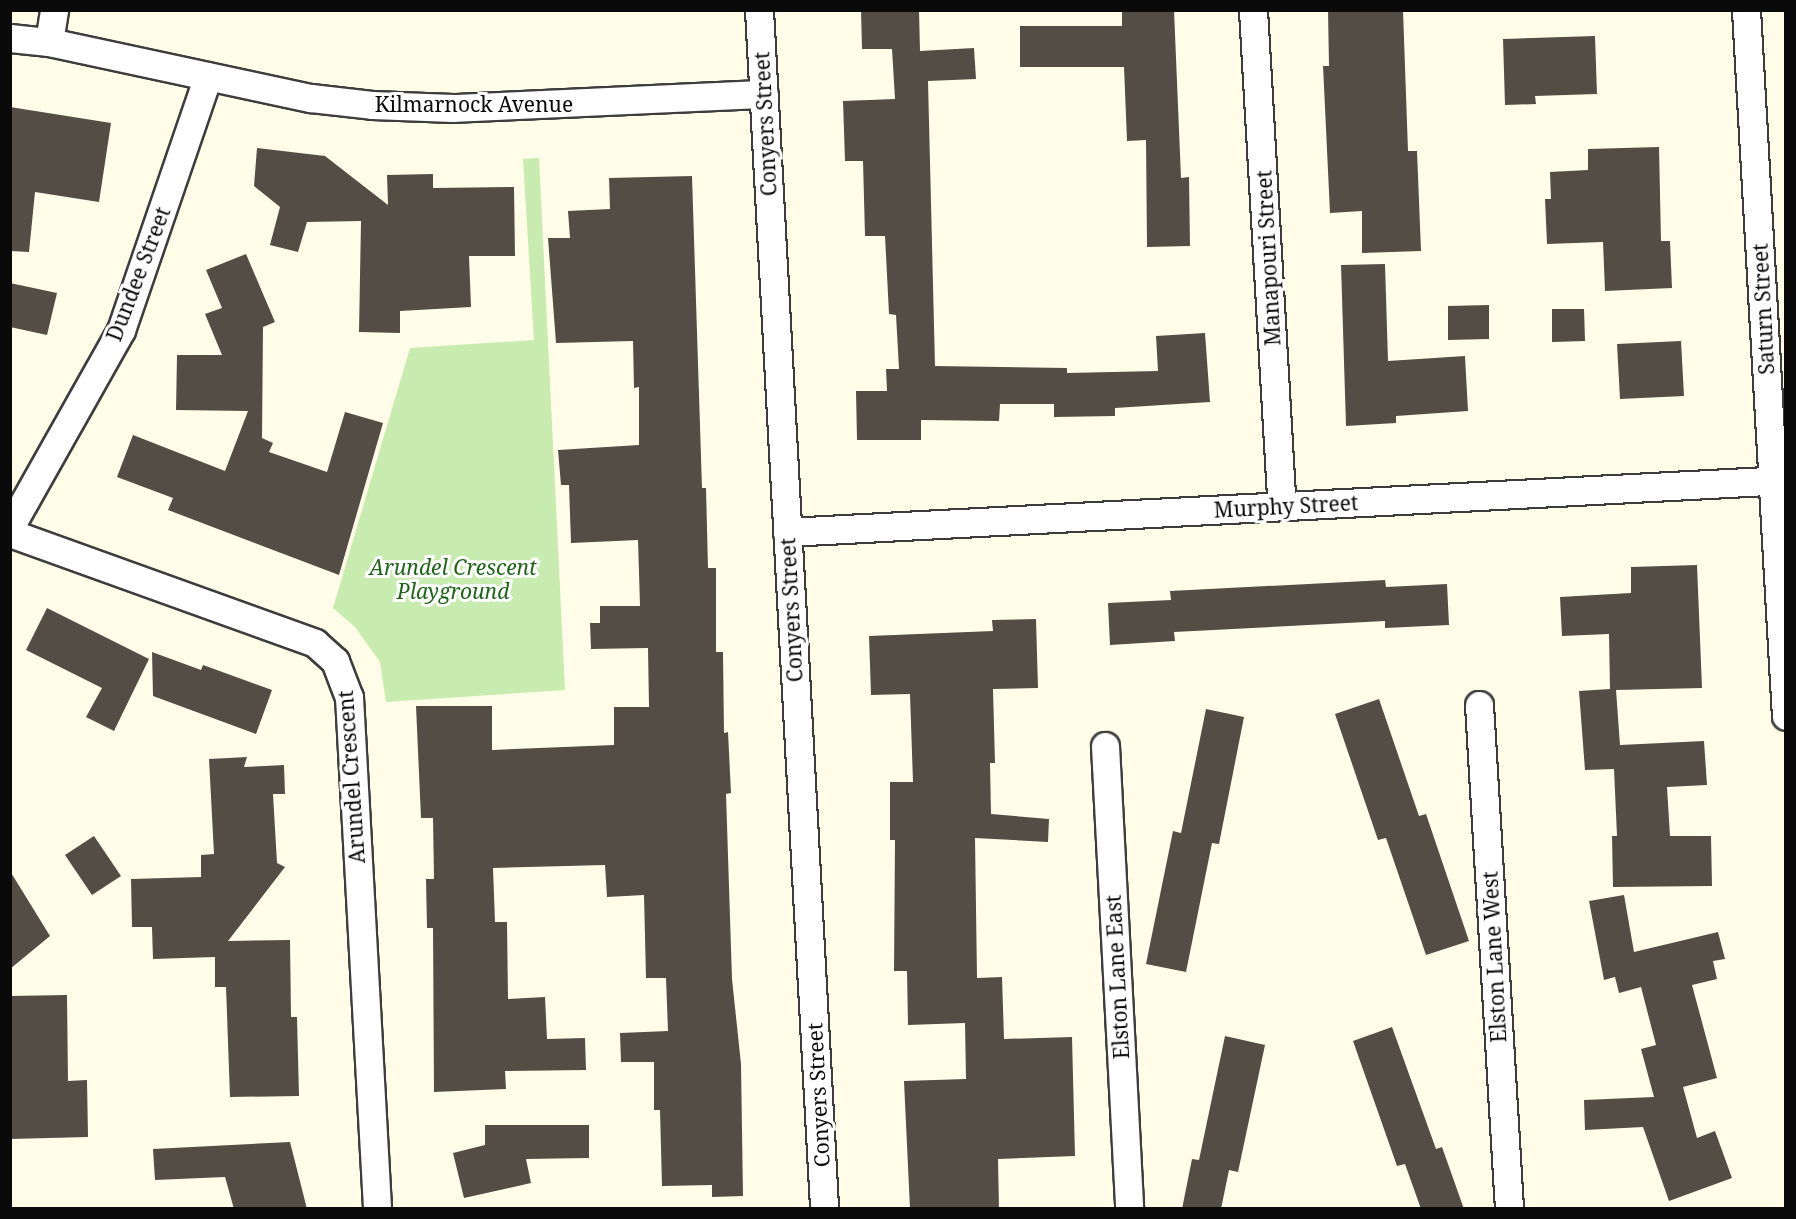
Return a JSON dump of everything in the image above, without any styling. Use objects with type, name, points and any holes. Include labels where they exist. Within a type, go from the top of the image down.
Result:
[{"type":"street","points":[[49,42],[54,10]]},
{"type":"street","name":"Conyers Street","points":[[759,10],[824,1209]]},
{"type":"street","name":"Manapouri Street","points":[[1253,10],[1282,506]]},
{"type":"street","name":"Saturn Street","points":[[1746,10],[1779,480],[1785,716]]},
{"type":"street","name":"Kilmarnock Avenue","points":[[10,38],[49,42],[311,98],[453,108],[764,93]]},
{"type":"street","name":"Dundee Street","points":[[10,527],[121,330],[208,76]]},
{"type":"street","name":"Murphy Street","points":[[787,532],[1779,480]]},
{"type":"street","name":"Arundel Crescent","points":[[10,533],[315,644],[335,662],[349,697],[377,1209]]},
{"type":"street","name":"Elston Lane West","points":[[1479,705],[1509,1209]]},
{"type":"street","name":"Elston Lane East","points":[[1105,746],[1129,1209]]},
{"type":"green space","name":"Arundel Crescent Playground","points":[[539,158],[565,690],[386,702],[380,662],[355,627],[333,608],[410,348],[534,340],[523,159]]},
{"type":"building","points":[[861,10],[919,10],[920,51],[974,48],[976,79],[928,81],[935,366],[1067,368],[1067,373],[1158,371],[1156,336],[1205,333],[1210,402],[1115,408],[1115,416],[1054,417],[1054,404],[1000,404],[999,421],[921,420],[921,440],[857,440],[856,391],[887,391],[886,369],[899,369],[896,315],[889,314],[885,236],[865,236],[863,161],[845,161],[843,101],[895,99],[892,49],[862,49]]},
{"type":"building","points":[[1122,10],[1174,10],[1181,178],[1189,177],[1190,246],[1147,247],[1146,140],[1127,141],[1124,67],[1020,67],[1020,26],[1122,26]]},
{"type":"building","points":[[1328,10],[1403,10],[1408,151],[1417,151],[1421,251],[1362,253],[1362,211],[1330,213],[1323,66],[1329,66]]},
{"type":"building","points":[[1595,36],[1597,94],[1535,96],[1536,104],[1505,105],[1503,39]]},
{"type":"building","points":[[10,107],[111,123],[99,202],[35,192],[29,252],[10,251]]},
{"type":"building","points":[[1659,147],[1661,241],[1670,241],[1672,288],[1605,291],[1603,242],[1547,244],[1545,199],[1551,199],[1550,172],[1588,170],[1588,149]]},
{"type":"building","points":[[257,148],[325,156],[388,205],[387,175],[433,174],[433,188],[514,187],[515,256],[469,256],[471,307],[400,311],[400,333],[359,332],[361,221],[307,222],[298,252],[270,245],[280,207],[254,186]]},
{"type":"building","points":[[692,176],[702,488],[706,488],[708,568],[716,568],[716,652],[723,652],[724,733],[728,732],[731,793],[726,794],[732,979],[741,1064],[743,1196],[712,1197],[712,1185],[662,1186],[660,1110],[654,1110],[654,1062],[621,1062],[620,1033],[668,1031],[666,978],[646,978],[644,895],[607,897],[605,865],[493,868],[495,922],[507,922],[508,999],[545,997],[547,1039],[585,1038],[586,1070],[505,1071],[506,1089],[434,1092],[433,928],[427,928],[426,879],[434,879],[433,818],[421,818],[416,706],[492,706],[492,750],[614,745],[614,707],[649,707],[648,648],[591,649],[590,623],[600,623],[600,606],[640,606],[638,540],[571,543],[569,485],[561,485],[558,450],[639,445],[639,387],[634,388],[633,341],[556,343],[548,238],[570,238],[568,211],[610,209],[609,178]]},
{"type":"building","points":[[246,254],[275,322],[263,327],[262,438],[273,443],[269,452],[327,472],[345,412],[383,423],[339,575],[168,510],[173,498],[117,477],[133,435],[225,471],[248,411],[176,410],[177,355],[222,355],[205,314],[222,308],[206,270]]},
{"type":"building","points":[[1385,264],[1388,361],[1465,356],[1468,411],[1396,416],[1396,423],[1346,426],[1341,265]]},
{"type":"building","points":[[10,283],[57,293],[47,335],[10,327]]},
{"type":"building","points":[[1489,305],[1489,339],[1448,340],[1448,306]]},
{"type":"building","points":[[1552,309],[1584,309],[1585,341],[1552,342]]},
{"type":"building","points":[[1681,341],[1684,396],[1620,399],[1617,344]]},
{"type":"building","points":[[1697,565],[1702,688],[1616,690],[1620,745],[1704,741],[1707,785],[1667,787],[1670,836],[1711,836],[1712,886],[1613,887],[1612,836],[1617,836],[1614,769],[1585,770],[1579,691],[1610,689],[1609,634],[1562,636],[1560,597],[1631,593],[1631,567]]},
{"type":"building","points":[[1385,580],[1386,587],[1447,584],[1449,625],[1385,628],[1385,621],[1174,632],[1175,641],[1110,645],[1108,603],[1171,600],[1170,591]]},
{"type":"building","points":[[47,608],[149,659],[114,731],[86,717],[102,688],[26,650]]},
{"type":"building","points":[[1036,619],[1038,688],[993,689],[995,763],[990,763],[991,814],[1049,819],[1048,842],[975,838],[977,978],[1002,977],[1004,1039],[1072,1037],[1075,1156],[998,1159],[999,1209],[910,1209],[904,1081],[966,1079],[965,1023],[908,1025],[907,971],[894,971],[895,840],[890,840],[890,782],[913,782],[910,694],[871,695],[869,636],[993,631],[992,620]]},
{"type":"building","points":[[152,652],[201,670],[203,665],[272,690],[256,734],[153,696]]},
{"type":"building","points":[[1379,699],[1419,816],[1426,814],[1469,941],[1426,955],[1386,838],[1378,840],[1335,714]]},
{"type":"building","points":[[1206,709],[1244,717],[1219,844],[1212,843],[1186,972],[1146,964],[1173,831],[1181,833]]},
{"type":"building","points":[[247,757],[244,767],[284,765],[285,794],[273,794],[277,863],[285,867],[228,941],[290,940],[291,1017],[297,1017],[299,1096],[230,1097],[226,987],[215,987],[215,957],[153,959],[152,927],[132,927],[131,879],[201,877],[201,855],[214,854],[209,759]]},
{"type":"building","points":[[94,836],[121,876],[92,895],[65,855]]},
{"type":"building","points":[[10,871],[50,936],[10,969]]},
{"type":"building","points":[[1624,895],[1634,952],[1718,932],[1725,959],[1713,961],[1717,979],[1692,985],[1717,1078],[1683,1087],[1697,1138],[1715,1131],[1732,1178],[1669,1201],[1643,1127],[1585,1130],[1584,1100],[1654,1097],[1641,1049],[1656,1045],[1641,987],[1619,993],[1615,977],[1604,980],[1589,901]]},
{"type":"building","points":[[67,995],[68,1081],[87,1080],[88,1137],[10,1139],[10,996]]},
{"type":"building","points":[[1392,1027],[1436,1149],[1442,1147],[1464,1209],[1421,1209],[1405,1164],[1397,1166],[1353,1041]]},
{"type":"building","points":[[1225,1036],[1265,1045],[1238,1172],[1229,1170],[1221,1209],[1182,1209],[1192,1159],[1199,1160]]},
{"type":"building","points":[[485,1125],[589,1125],[589,1158],[526,1159],[531,1183],[464,1198],[453,1153],[485,1145]]},
{"type":"building","points":[[290,1142],[307,1209],[234,1209],[225,1177],[155,1180],[153,1149]]}]
